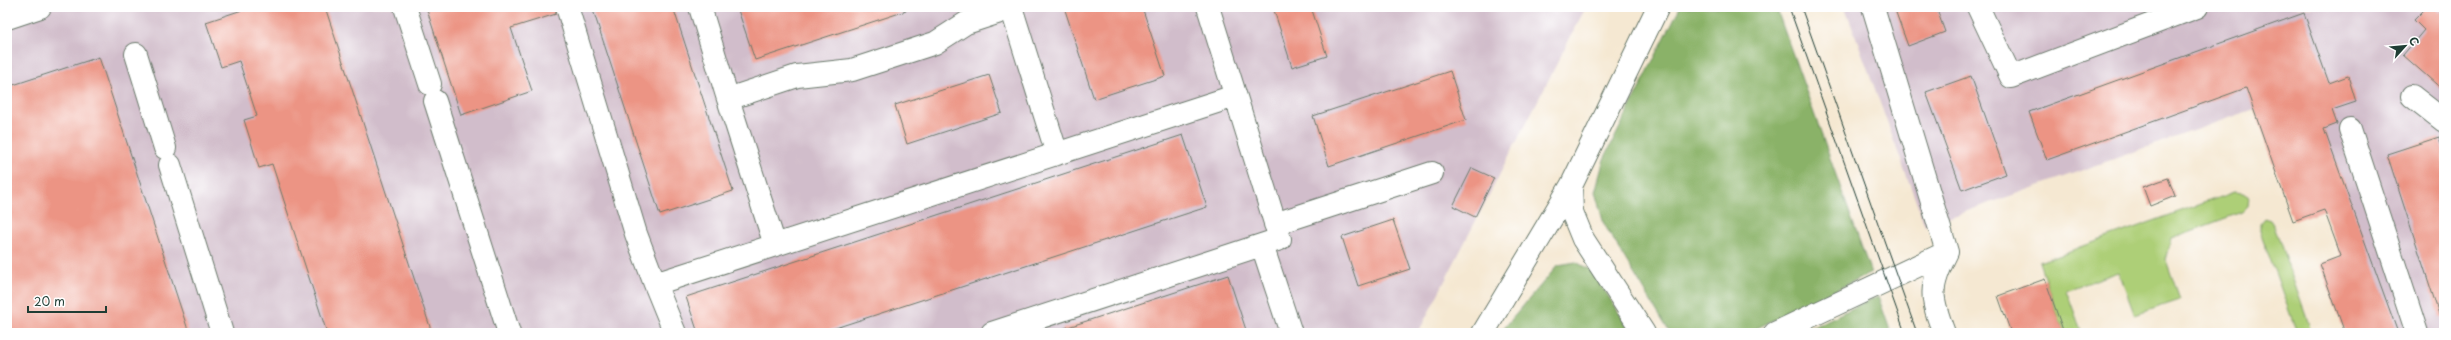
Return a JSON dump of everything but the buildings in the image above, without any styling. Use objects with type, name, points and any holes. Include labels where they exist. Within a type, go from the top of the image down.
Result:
[{"type":"street","points":[[7,18],[40,7]]},
{"type":"street","points":[[405,7],[509,333]]},
{"type":"street","points":[[700,7],[728,99],[776,245]]},
{"type":"street","points":[[992,333],[1280,239],[1208,7]]},
{"type":"street","points":[[1483,333],[1571,186],[1658,7]]},
{"type":"street","points":[[1873,7],[1947,252],[1933,287],[1933,298],[1944,333]]},
{"type":"street","points":[[1978,7],[2011,77],[2197,7]]},
{"type":"street","points":[[728,99],[797,76],[860,68],[935,43],[966,23],[1011,8],[1057,154]]},
{"type":"street","points":[[568,10],[636,234],[675,333]]},
{"type":"street","points":[[136,54],[222,333]]},
{"type":"street","points":[[655,284],[1235,96]]},
{"type":"street","points":[[2412,96],[2444,121]]},
{"type":"street","points":[[2350,129],[2417,333]]},
{"type":"street","points":[[1275,224],[1432,173]]},
{"type":"street","points":[[1571,186],[1572,212],[1583,239],[1644,333]]},
{"type":"street","points":[[1262,245],[1291,333]]},
{"type":"street","points":[[1774,333],[1947,252]]},
{"type":"shaded area","points":[[7,7],[1586,7],[1418,333],[7,333]]},
{"type":"shaded area","points":[[1845,7],[2444,7],[2444,333],[2345,333],[2320,264],[2341,256],[2293,124],[2291,96],[1925,226]]},
{"type":"green space","points":[[1680,7],[1776,7],[1871,273],[1747,333],[1670,333],[1604,224],[1595,192],[1604,159]]},
{"type":"green space","points":[[2234,192],[2243,193],[2249,197],[2248,206],[2242,212],[2172,238],[2166,260],[2180,300],[2135,315],[2119,272],[2066,290],[2082,333],[2064,333],[2039,262]]},
{"type":"green space","points":[[2264,218],[2270,220],[2274,226],[2312,333],[2297,333],[2260,231],[2260,223]]},
{"type":"green space","points":[[1576,262],[1592,271],[1632,333],[1500,333],[1558,265]]},
{"type":"green space","points":[[1878,296],[1891,333],[1800,333]]},
{"type":"tram line","points":[[1789,7],[1905,333]]},
{"type":"tram line","points":[[1801,7],[1917,333]]}]
